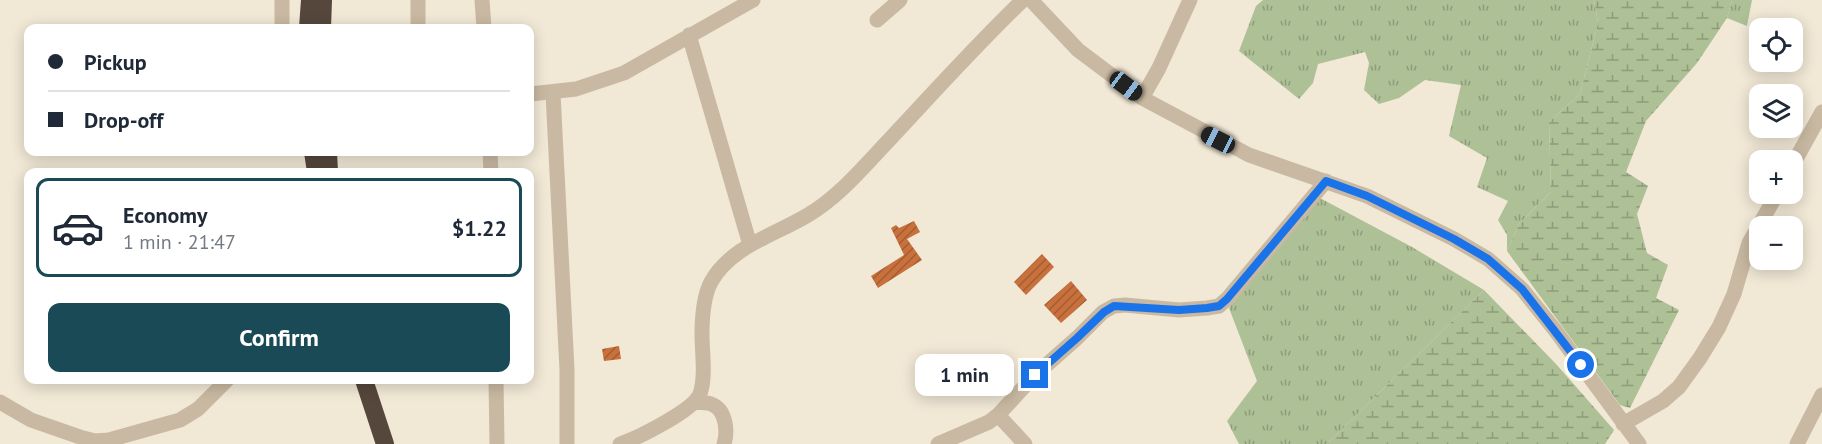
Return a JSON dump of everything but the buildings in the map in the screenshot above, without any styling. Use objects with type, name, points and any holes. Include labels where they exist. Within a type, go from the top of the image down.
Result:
[{"type":"highway","points":[[308,24],[310,0]]},
{"type":"highway","points":[[322,0],[322,24]]},
{"type":"highway","points":[[365,384],[385,444]]},
{"type":"street","points":[[282,0],[282,24]]},
{"type":"street","points":[[418,0],[418,24]]},
{"type":"street","points":[[482,0],[484,24]]},
{"type":"street","points":[[534,94],[576,89],[624,73],[753,0]]},
{"type":"street","points":[[877,20],[900,0]]},
{"type":"street","points":[[620,444],[681,413],[695,402],[702,384],[702,322],[705,302],[711,282],[720,269],[750,245],[807,216],[826,203],[1023,0]]},
{"type":"street","points":[[1031,0],[1078,50],[1142,98],[1249,155],[1367,196],[1454,239],[1488,259],[1522,289],[1555,330],[1638,444]]},
{"type":"street","points":[[1142,98],[1169,47],[1190,0]]},
{"type":"street","points":[[689,35],[750,245]]},
{"type":"street","points":[[553,93],[566,358],[567,444]]},
{"type":"street","points":[[1801,150],[1822,111]]},
{"type":"street","points":[[938,444],[998,416],[1035,375],[1104,312],[1114,306],[1179,310],[1219,306],[1326,181]]},
{"type":"street","points":[[1623,424],[1663,401],[1679,387],[1700,358],[1719,327],[1734,294],[1749,243],[1771,204]]},
{"type":"street","points":[[0,402],[31,420],[83,438],[95,441],[109,440],[180,420],[198,409],[223,384]]},
{"type":"street","points":[[496,384],[497,444]]},
{"type":"street","points":[[1797,444],[1822,395]]},
{"type":"street","points":[[695,402],[712,404],[721,412],[725,424],[724,444]]},
{"type":"street","points":[[998,416],[1025,444]]},
{"type":"green space","points":[[1263,0],[1594,0],[1598,23],[1580,94],[1549,122],[1551,192],[1519,224],[1507,251],[1507,235],[1498,220],[1508,201],[1477,187],[1487,158],[1449,136],[1461,85],[1425,80],[1399,98],[1379,104],[1364,90],[1369,63],[1365,52],[1318,64],[1313,83],[1299,99],[1239,51],[1256,6]]},
{"type":"green space","points":[[1594,0],[1732,0],[1727,18],[1697,63],[1646,121],[1626,172],[1648,186],[1637,214],[1647,253],[1668,265],[1656,298],[1679,310],[1630,408],[1620,405],[1507,251],[1519,224],[1551,192],[1549,122],[1580,94],[1598,23]]},
{"type":"green space","points":[[1732,0],[1752,0],[1747,26],[1727,18]]},
{"type":"green space","points":[[1318,197],[1412,247],[1484,290],[1327,444],[1239,444],[1227,421],[1257,381],[1229,308]]},
{"type":"green space","points":[[1484,290],[1556,364],[1614,430],[1605,444],[1327,444]]},
{"type":"route","points":[[1035,375],[1104,312],[1114,306],[1179,310],[1219,306],[1326,181],[1367,196],[1454,239],[1488,259],[1522,289],[1581,365]]}]
